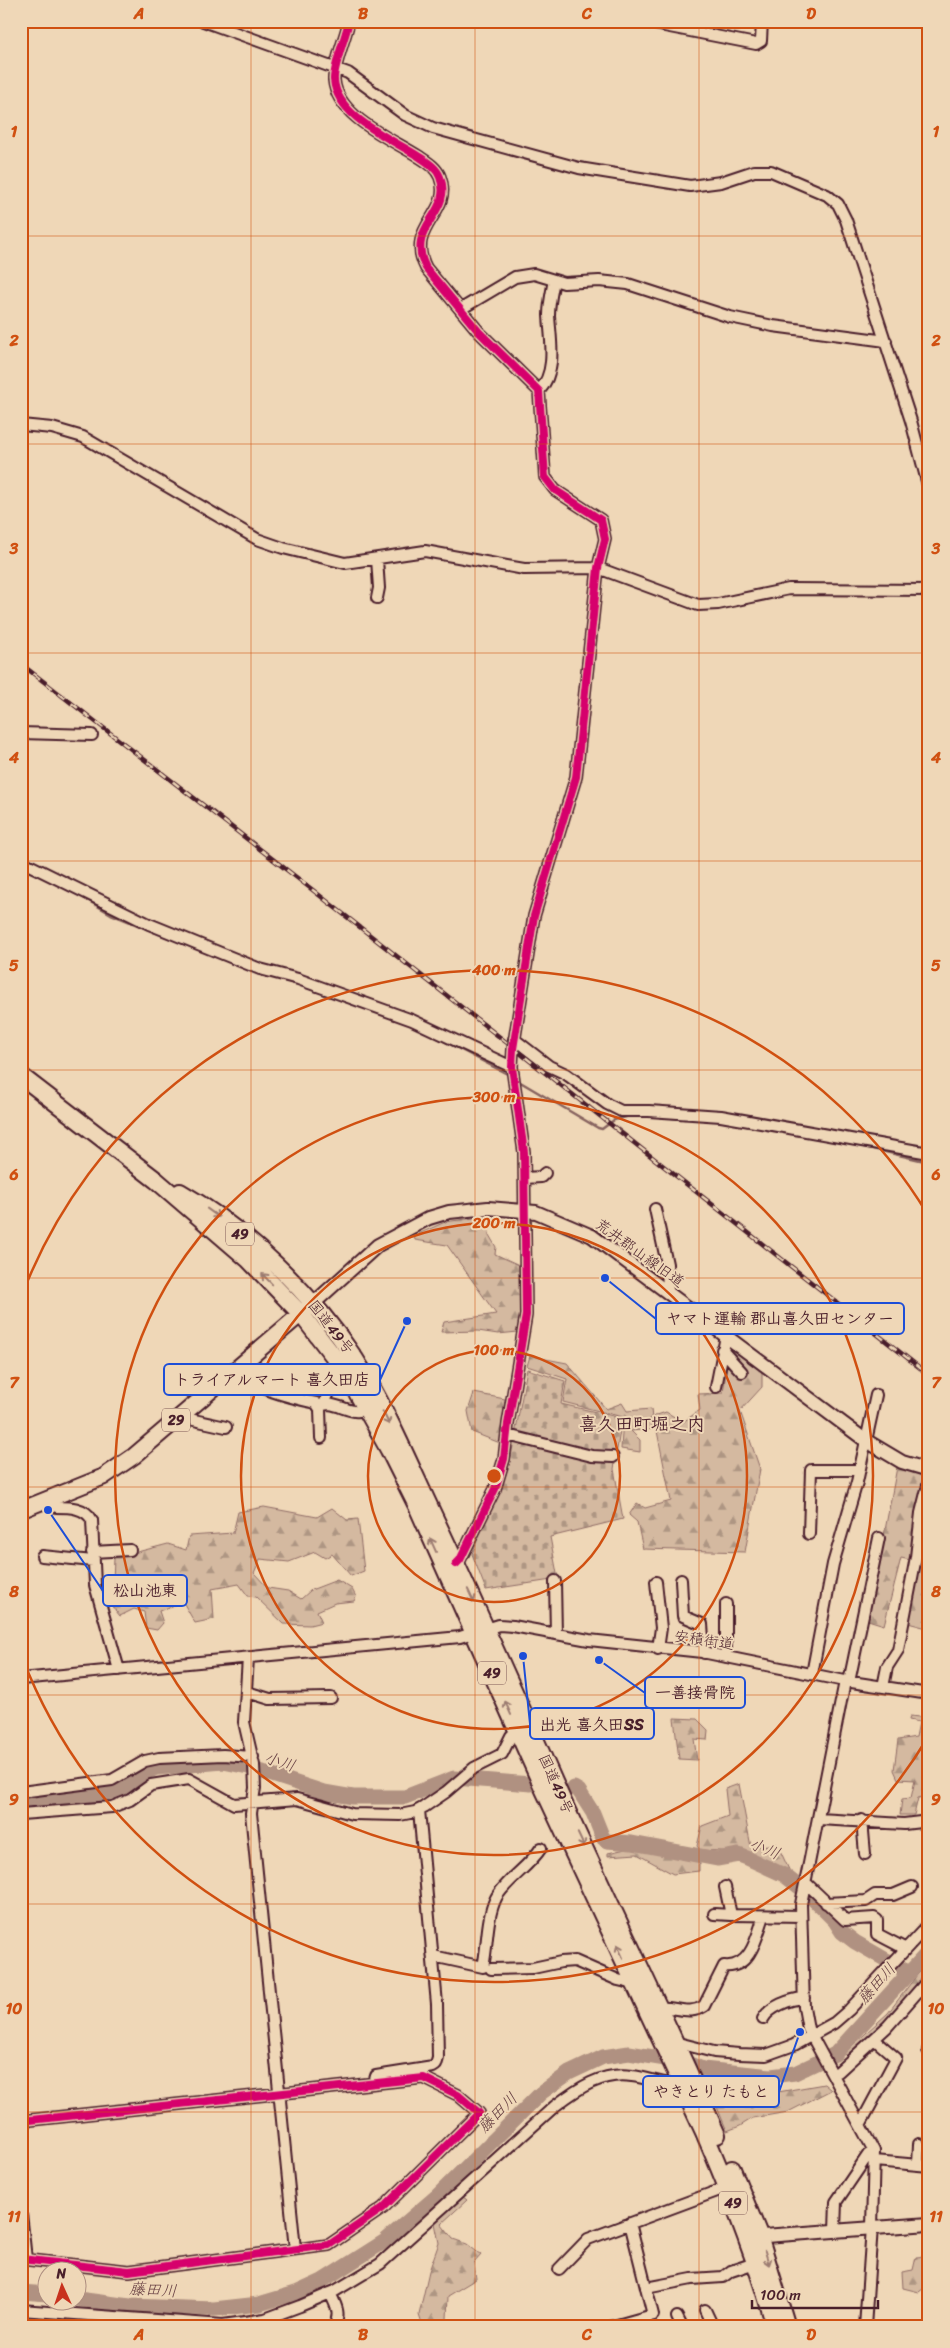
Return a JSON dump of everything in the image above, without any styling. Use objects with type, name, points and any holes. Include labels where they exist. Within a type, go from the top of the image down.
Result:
[{"type":"highway","name":"国道49号","points":[[21,1076],[156,1180],[249,1260],[301,1314],[338,1372],[367,1409],[481,1631],[659,2008],[670,2044],[728,2187],[753,2236],[755,2263],[775,2327]]},
{"type":"highway","name":"国道49号","points":[[156,1180],[194,1200],[232,1228],[314,1303],[341,1338],[370,1386],[456,1564],[518,1729],[635,1984],[670,2044]]},
{"type":"highway","name":"国道49号","points":[[686,2084],[753,2236],[786,2327]]},
{"type":"main road","name":"29","points":[[21,1510],[103,1477],[134,1456],[314,1303]]},
{"type":"street","points":[[203,21],[336,68],[355,77],[416,121],[579,168],[690,186],[703,186],[754,171],[768,170],[827,195],[842,212],[886,341],[911,421],[929,489]]},
{"type":"street","points":[[349,21],[334,80],[339,98],[345,107],[361,120],[431,165],[438,172],[442,197],[437,210],[423,230],[420,254],[426,268],[479,332],[539,391]]},
{"type":"street","points":[[640,21],[756,44],[761,41],[762,21]]},
{"type":"street","points":[[460,310],[490,290],[519,275],[534,274],[564,282],[599,281],[628,284],[730,317],[831,335],[886,341]]},
{"type":"street","points":[[456,1564],[460,1560],[500,1475],[526,1315],[523,1137],[512,1067],[514,1039],[534,916],[576,777],[598,568],[606,539],[601,520],[555,490],[545,477],[539,391],[545,382],[552,355],[549,305],[554,280]]},
{"type":"street","points":[[21,425],[52,428],[84,437],[257,539],[283,548],[345,563],[425,551],[518,569],[598,568],[698,605],[718,604],[789,589],[929,590]]},
{"type":"street","points":[[377,559],[379,588],[377,598]]},
{"type":"street","points":[[21,733],[92,735]]},
{"type":"street","points":[[21,861],[149,924],[260,969],[298,979],[404,1017],[512,1067]]},
{"type":"street","points":[[514,1039],[549,1066],[566,1074],[607,1104],[621,1111],[720,1116],[929,1154]]},
{"type":"street","points":[[524,1178],[541,1177],[545,1173]]},
{"type":"street","name":"荒井郡山線旧道","points":[[314,1303],[378,1245],[429,1218],[470,1209],[524,1210],[553,1219],[592,1236],[866,1440],[902,1462],[929,1470]]},
{"type":"street","points":[[655,1209],[665,1253],[668,1293]]},
{"type":"street","points":[[716,1387],[726,1336]]},
{"type":"street","points":[[722,1350],[742,1372]]},
{"type":"street","points":[[233,1372],[245,1380],[285,1396],[322,1406],[357,1412],[367,1409]]},
{"type":"street","points":[[317,1376],[338,1372]]},
{"type":"street","points":[[321,1438],[322,1406],[338,1372]]},
{"type":"street","points":[[812,1674],[833,1564],[859,1470],[876,1395]]},
{"type":"street","points":[[180,1417],[226,1427]]},
{"type":"street","points":[[507,1435],[592,1456],[613,1457]]},
{"type":"street","points":[[809,1534],[811,1470],[859,1470]]},
{"type":"street","points":[[883,1687],[888,1667],[898,1650],[916,1557],[921,1513],[929,1481]]},
{"type":"street","points":[[49,1500],[56,1507],[81,1510],[90,1516],[95,1585],[119,1670]]},
{"type":"street","points":[[865,2327],[872,2227],[874,2156],[835,2073],[805,2021],[801,1916],[847,1682],[879,1538]]},
{"type":"street","points":[[42,1556],[92,1556],[130,1550]]},
{"type":"street","points":[[680,1580],[683,1616],[702,1624],[704,1653]]},
{"type":"street","points":[[555,1581],[556,1634]]},
{"type":"street","points":[[656,1582],[660,1628],[658,1649]]},
{"type":"street","points":[[726,1604],[726,1657]]},
{"type":"street","name":"安積街道","points":[[21,1679],[460,1638],[481,1631],[513,1626],[658,1649],[704,1653],[847,1682],[929,1694]]},
{"type":"street","points":[[248,1658],[244,1722],[253,1766],[251,1813],[295,2249]]},
{"type":"street","points":[[247,1692],[270,1699],[331,1698]]},
{"type":"street","points":[[21,1814],[112,1807],[130,1800],[150,1785],[189,1779],[234,1804],[296,1799],[352,1814],[400,1815],[419,1810],[463,1777],[502,1754],[511,1736],[518,1729]]},
{"type":"street","points":[[21,1792],[112,1780],[145,1761],[159,1758],[223,1755],[253,1766]]},
{"type":"street","points":[[374,2083],[376,2076],[436,2065],[437,2004],[419,1810]]},
{"type":"street","points":[[819,1819],[862,1820],[904,1824],[929,1821]]},
{"type":"street","points":[[862,1820],[865,1854]]},
{"type":"street","points":[[433,1956],[483,1967],[488,1945],[490,1912],[497,1898],[541,1848]]},
{"type":"street","points":[[725,1887],[731,1915]]},
{"type":"street","points":[[826,1903],[866,1901],[875,1895],[893,1894],[912,1887]]},
{"type":"street","points":[[805,1888],[846,1920],[874,1918],[877,1920],[877,1934],[904,1948]]},
{"type":"street","points":[[714,1914],[801,1916]]},
{"type":"street","points":[[659,2008],[667,2007],[686,2011],[704,2006],[724,1966],[736,1965],[748,1956],[764,1916]]},
{"type":"street","points":[[670,2044],[724,2053],[766,2055],[794,2045],[834,2023],[849,2010],[904,1948],[929,1924]]},
{"type":"street","points":[[491,1969],[533,1968],[575,1961],[618,1980],[635,1984]]},
{"type":"street","points":[[835,2073],[874,2039],[929,1979]]},
{"type":"street","points":[[763,2019],[766,2013],[794,1999],[804,1998]]},
{"type":"street","points":[[860,2125],[896,2058],[874,2039]]},
{"type":"street","points":[[21,2310],[223,2325],[265,2319],[330,2293],[380,2264],[555,2106],[584,2086],[597,2080],[622,2075],[686,2084]]},
{"type":"street","points":[[21,2121],[424,2078],[458,2095],[479,2113],[383,2208],[329,2245],[129,2271],[73,2266],[49,2260],[24,2259],[21,2213]]},
{"type":"street","points":[[918,2164],[919,2144]]},
{"type":"street","points":[[835,2230],[836,2202],[868,2155],[929,2166]]},
{"type":"street","points":[[559,2269],[588,2239],[728,2187]]},
{"type":"street","points":[[610,2327],[647,2322],[653,2315],[630,2223]]},
{"type":"street","points":[[753,2236],[929,2224]]},
{"type":"street","points":[[646,2288],[723,2277],[731,2271],[755,2263]]},
{"type":"street","points":[[330,2293],[338,2309],[338,2320],[333,2327]]},
{"type":"street","points":[[705,2310],[713,2327]]},
{"type":"green space","points":[[488,1216],[489,1235],[496,1247],[495,1254],[519,1265],[521,1298],[518,1332],[498,1334],[478,1331],[441,1332],[444,1322],[496,1314],[447,1245],[415,1240],[414,1236],[445,1222]]},
{"type":"green space","points":[[730,1345],[762,1368],[762,1387],[740,1411],[760,1469],[745,1552],[643,1549],[637,1522],[629,1515],[637,1503],[645,1508],[671,1501],[654,1416],[666,1412],[683,1422],[700,1410],[698,1394],[723,1393]]},
{"type":"green space","points":[[530,1356],[567,1363],[606,1409],[622,1403],[627,1411],[651,1409],[653,1429],[631,1431],[640,1440],[640,1452],[621,1449],[623,1417],[563,1402],[567,1379],[527,1366]]},
{"type":"green space","points":[[527,1369],[565,1381],[561,1404],[622,1418],[614,1469],[623,1519],[550,1537],[558,1579],[486,1590],[472,1554],[488,1512],[502,1486],[511,1457]]},
{"type":"green space","points":[[474,1393],[505,1399],[500,1443],[472,1432],[468,1411]]},
{"type":"green space","points":[[897,1467],[928,1477],[929,1617],[927,1628],[908,1623],[915,1561],[901,1558],[884,1625],[868,1620]]},
{"type":"green space","points":[[264,1507],[317,1517],[332,1508],[347,1520],[358,1519],[364,1571],[351,1576],[332,1554],[325,1558],[315,1552],[289,1562],[260,1559],[254,1573],[268,1588],[288,1591],[301,1599],[311,1590],[337,1580],[352,1589],[356,1597],[354,1601],[335,1603],[317,1611],[322,1622],[310,1625],[284,1624],[256,1597],[248,1596],[239,1584],[212,1589],[214,1619],[195,1623],[183,1602],[159,1611],[163,1623],[157,1630],[146,1628],[144,1612],[134,1609],[120,1616],[112,1606],[114,1558],[168,1544],[186,1550],[189,1536],[233,1533],[238,1512]]},
{"type":"green space","points":[[929,1714],[922,1792],[927,1793],[927,1796],[918,1798],[914,1815],[900,1815],[902,1799],[911,1798],[915,1780],[898,1779],[894,1770],[898,1740],[916,1737],[919,1722],[909,1720],[910,1716],[919,1717]]},
{"type":"green space","points":[[674,1718],[697,1719],[708,1730],[707,1740],[694,1739],[697,1760],[679,1759]]},
{"type":"green space","points":[[739,1784],[751,1847],[777,1844],[791,1874],[772,1862],[738,1852],[700,1850],[697,1846],[702,1826],[728,1816],[725,1789]]},
{"type":"green space","points":[[639,1846],[704,1860],[699,1864],[699,1871],[673,1874],[637,1854],[608,1856],[608,1853]]},
{"type":"green space","points":[[929,1963],[926,1974],[909,2001],[848,2058],[844,2053],[888,2013],[917,1975]]},
{"type":"green space","points":[[824,2084],[831,2090],[788,2112],[753,2118],[727,2131],[712,2095],[738,2099]]},
{"type":"green space","points":[[462,2196],[467,2200],[441,2224],[453,2239],[467,2244],[481,2255],[474,2263],[476,2279],[448,2296],[447,2319],[423,2327],[419,2315],[429,2271],[439,2243],[435,2223]]},
{"type":"green space","points":[[929,2256],[929,2284],[919,2292],[903,2288],[902,2272],[913,2270],[916,2257]]},
{"type":"waterway","points":[[21,868],[36,874]]},
{"type":"waterway","points":[[77,894],[111,914],[155,932]]},
{"type":"waterway","points":[[402,1021],[429,1033]]},
{"type":"waterway","points":[[438,1038],[511,1076]]},
{"type":"waterway","points":[[517,1080],[598,1128],[602,1129],[614,1120],[630,1116]]},
{"type":"waterway","points":[[651,1116],[685,1119]]},
{"type":"waterway","points":[[713,1120],[725,1122]]},
{"type":"waterway","points":[[851,1144],[929,1162]]},
{"type":"waterway","name":"小川","points":[[21,1804],[97,1796],[122,1788],[144,1773],[156,1768],[223,1762],[248,1767],[324,1792],[353,1797],[405,1797],[454,1778],[531,1784]]},
{"type":"waterway","name":"小川","points":[[574,1788],[579,1791],[593,1813],[603,1838],[607,1841],[632,1843],[717,1859],[739,1855],[747,1858],[784,1875],[807,1893],[835,1921],[842,1932],[855,1942],[909,1973]]},
{"type":"waterway","name":"藤田川","points":[[88,2300],[130,2306],[214,2309],[259,2304],[296,2293],[322,2281],[385,2241],[436,2197],[541,2093],[569,2073],[603,2057],[629,2053],[684,2062],[703,2069],[771,2076],[795,2073],[835,2054],[929,1951]]},
{"type":"waterway","name":"藤田川","points":[[21,2292],[38,2293]]},
{"type":"railway","points":[[21,664],[314,891],[929,1375]]},
{"type":"cycle path","points":[[349,21],[334,74],[337,93],[344,105],[355,116],[380,134],[425,160],[438,173],[443,190],[441,201],[424,231],[421,241],[421,254],[426,268],[479,332],[539,391],[545,477],[555,490],[601,520],[605,539],[598,568],[576,777],[534,916],[513,1049],[512,1067],[524,1152],[526,1315],[504,1459],[495,1489],[460,1560],[456,1564]]},
{"type":"cycle path","points":[[21,2121],[424,2078],[458,2095],[479,2113],[383,2208],[329,2245],[129,2271],[21,2259]]},
{"type":"place","name":"ヤマト運輸 郡山喜久田センター","points":[[605,1278]]},
{"type":"place","name":"トライアルマート 喜久田店","points":[[407,1321]]},
{"type":"place","name":"松山池東","points":[[48,1510]]},
{"type":"place","name":"出光 喜久田SS","points":[[523,1656]]},
{"type":"place","name":"一善接骨院","points":[[599,1660]]},
{"type":"place","name":"やきとり たもと","points":[[800,2032]]},
{"type":"district","name":"喜久田町堀之内","points":[[642,1424]]}]
